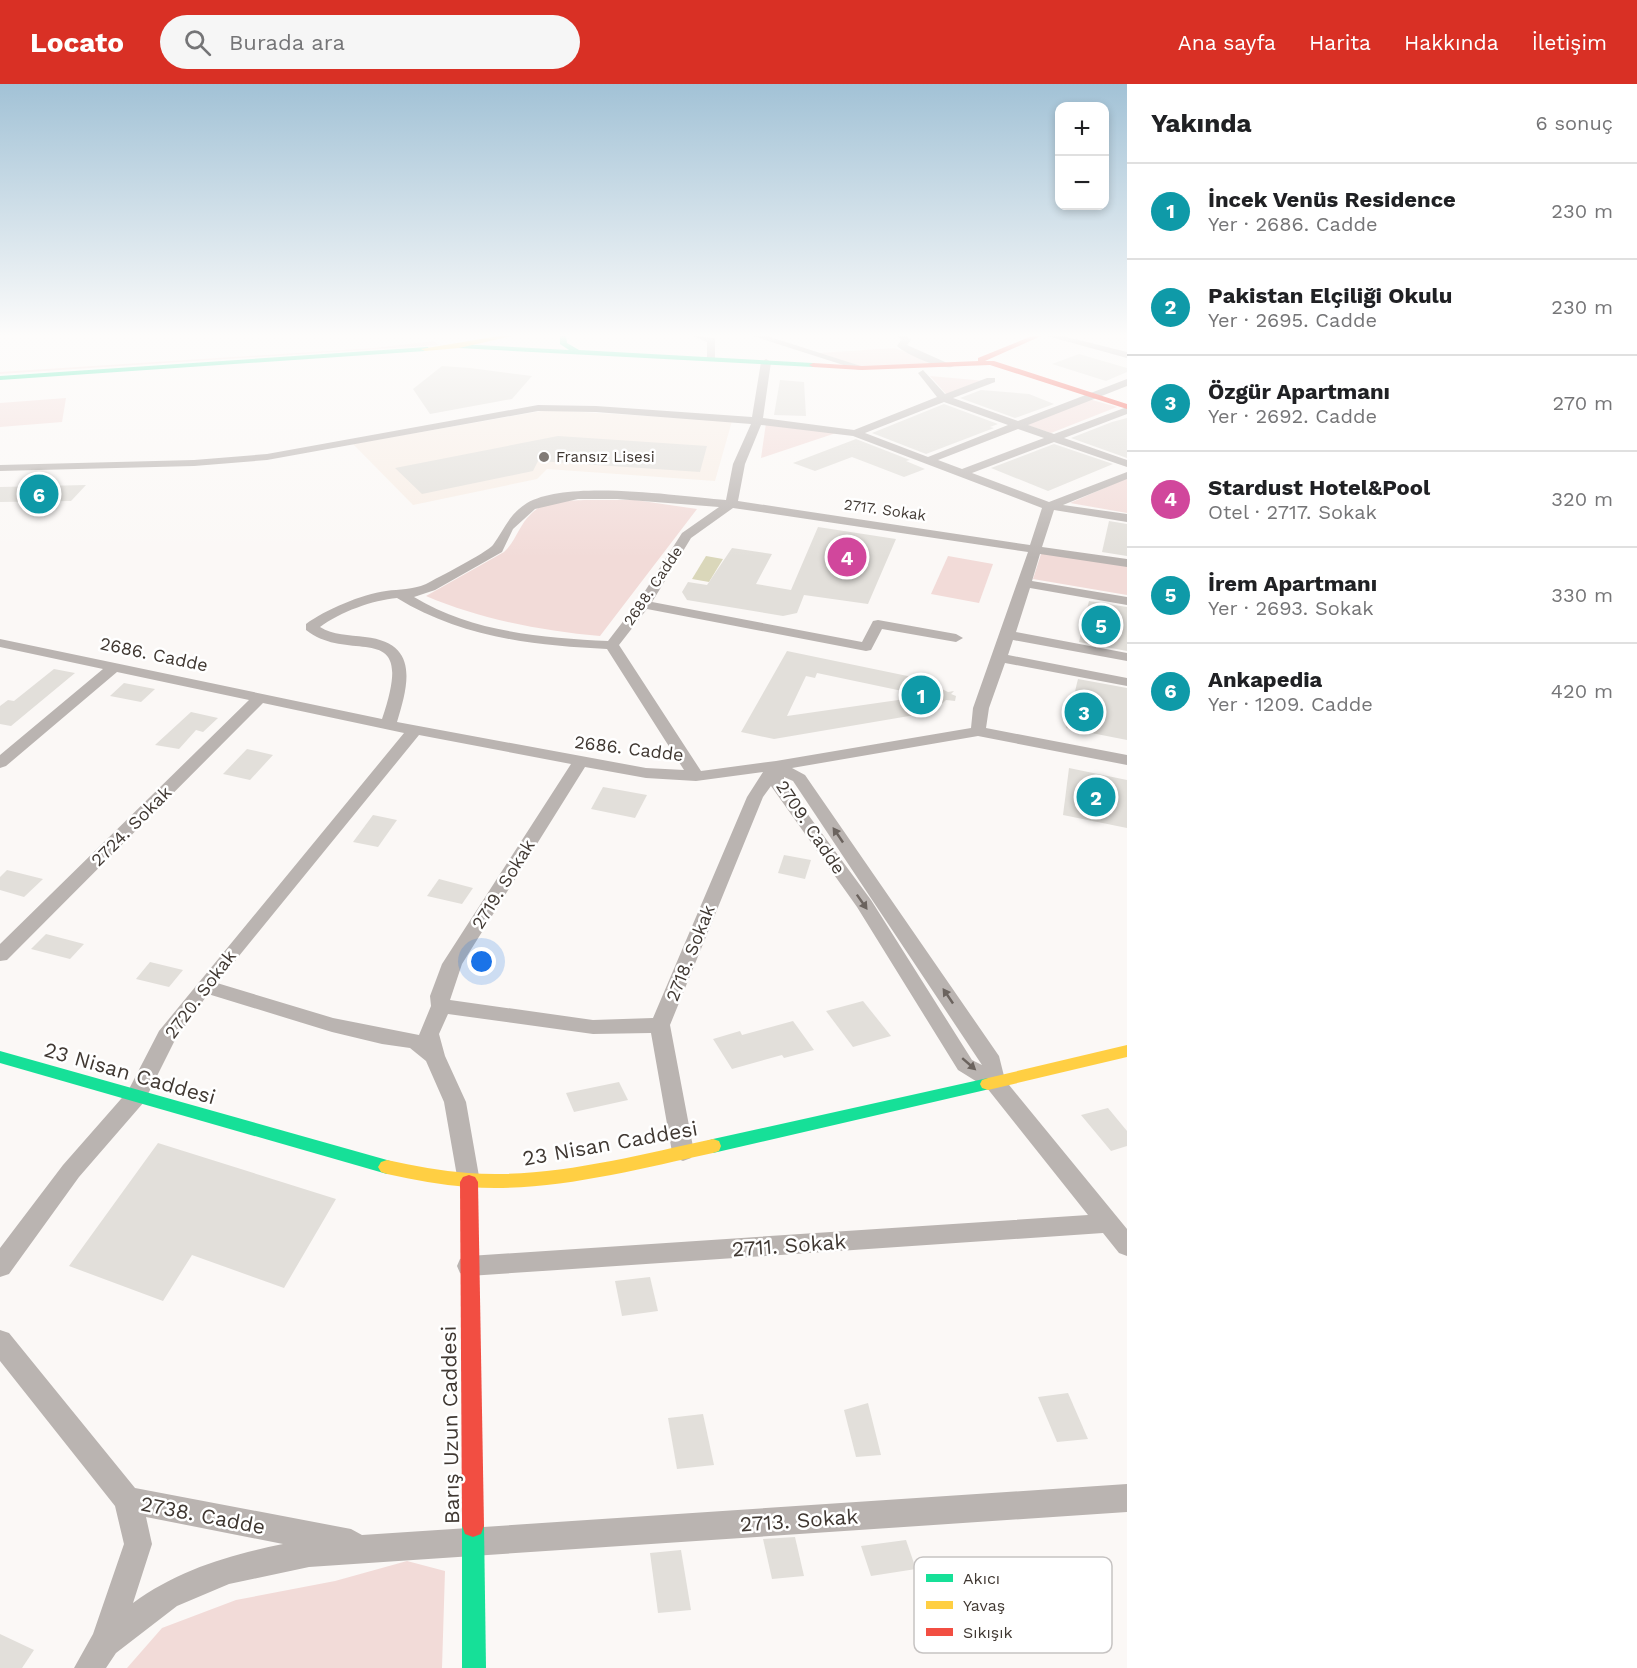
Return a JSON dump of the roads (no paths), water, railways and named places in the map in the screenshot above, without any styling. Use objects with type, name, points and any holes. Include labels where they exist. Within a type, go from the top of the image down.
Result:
[{"type":"main road","name":"23 Nisan Caddesi","points":[[0,1057],[407,1173],[492,1183],[562,1178],[1127,1051]]},
{"type":"main road","name":"Barış Uzun Caddesi","points":[[469,1182],[474,1668]]},
{"type":"street","points":[[0,468],[194,464],[267,457],[527,410]]},
{"type":"street","points":[[620,410],[757,421],[855,433],[1049,506],[1127,518]]},
{"type":"street","points":[[731,504],[739,464],[757,421],[759,410]]},
{"type":"street","points":[[855,433],[910,410]]},
{"type":"street","points":[[971,410],[1049,439],[1127,464]]},
{"type":"street","points":[[929,460],[1055,410]]},
{"type":"street","points":[[962,473],[1122,410]]},
{"type":"street","points":[[1049,439],[1127,473]]},
{"type":"street","points":[[1127,473],[1049,506],[1008,635],[981,708],[978,731],[1127,760]]},
{"type":"street","name":"2717. Sokak","points":[[388,725],[400,682],[401,667],[395,654],[378,644],[319,635],[311,627],[326,616],[385,595],[430,587],[497,549],[516,517],[531,506],[547,500],[578,495],[617,495],[731,504],[1127,563]]},
{"type":"street","name":"2688. Cadde","points":[[696,776],[612,645],[644,604],[686,536],[731,504]]},
{"type":"street","points":[[1023,584],[1127,601]]},
{"type":"street","points":[[400,594],[413,603],[483,629],[532,639],[612,645]]},
{"type":"street","points":[[644,604],[866,647],[878,624],[956,638]]},
{"type":"street","points":[[1008,635],[1127,657]]},
{"type":"street","name":"2686. Cadde","points":[[0,643],[388,725],[646,773],[696,776],[776,766],[978,731]]},
{"type":"street","points":[[999,658],[1127,682]]},
{"type":"street","points":[[0,763],[116,666]]},
{"type":"street","name":"2724. Sokak","points":[[3,949],[261,697]]},
{"type":"street","name":"2720. Sokak","points":[[0,1267],[71,1171],[136,1096],[166,1036],[204,986],[415,730]]},
{"type":"street","name":"2719. Sokak","points":[[469,1182],[455,1102],[435,1056],[429,1034],[441,1006],[440,996],[452,964],[580,762]]},
{"type":"street","name":"2718. Sokak","points":[[683,1152],[660,1025],[755,797],[776,766]]},
{"type":"street","name":"2709. Cadde","points":[[776,766],[776,782],[864,904],[965,1065],[995,1082],[1127,1246]]},
{"type":"street","points":[[204,986],[332,1025],[382,1037],[415,1041],[435,1056]]},
{"type":"street","points":[[441,1006],[592,1027],[660,1025]]},
{"type":"street","name":"2711. Sokak","points":[[469,1266],[1108,1223]]},
{"type":"street","name":"2738. Cadde","points":[[0,1341],[127,1500],[374,1547]]},
{"type":"street","name":"2713. Sokak","points":[[472,1542],[1127,1498]]},
{"type":"street","points":[[89,1668],[105,1642],[138,1544],[127,1500]]},
{"type":"street","name":"2738. Cadde","points":[[105,1642],[167,1596],[228,1570],[309,1553],[472,1542]]},
{"type":"place","name":"Fransız Lisesi","points":[[544,457]]},
{"type":"place","name":"Ankapedia","points":[[39,494]]},
{"type":"place","name":"Stardust Hotel&Pool","points":[[847,557]]},
{"type":"place","name":"İrem Apartmanı","points":[[1101,625]]},
{"type":"place","name":"İncek Venüs Residence","points":[[921,695]]},
{"type":"place","name":"Özgür Apartmanı","points":[[1084,712]]},
{"type":"place","name":"Pakistan Elçiliği Okulu","points":[[1096,797]]}]
